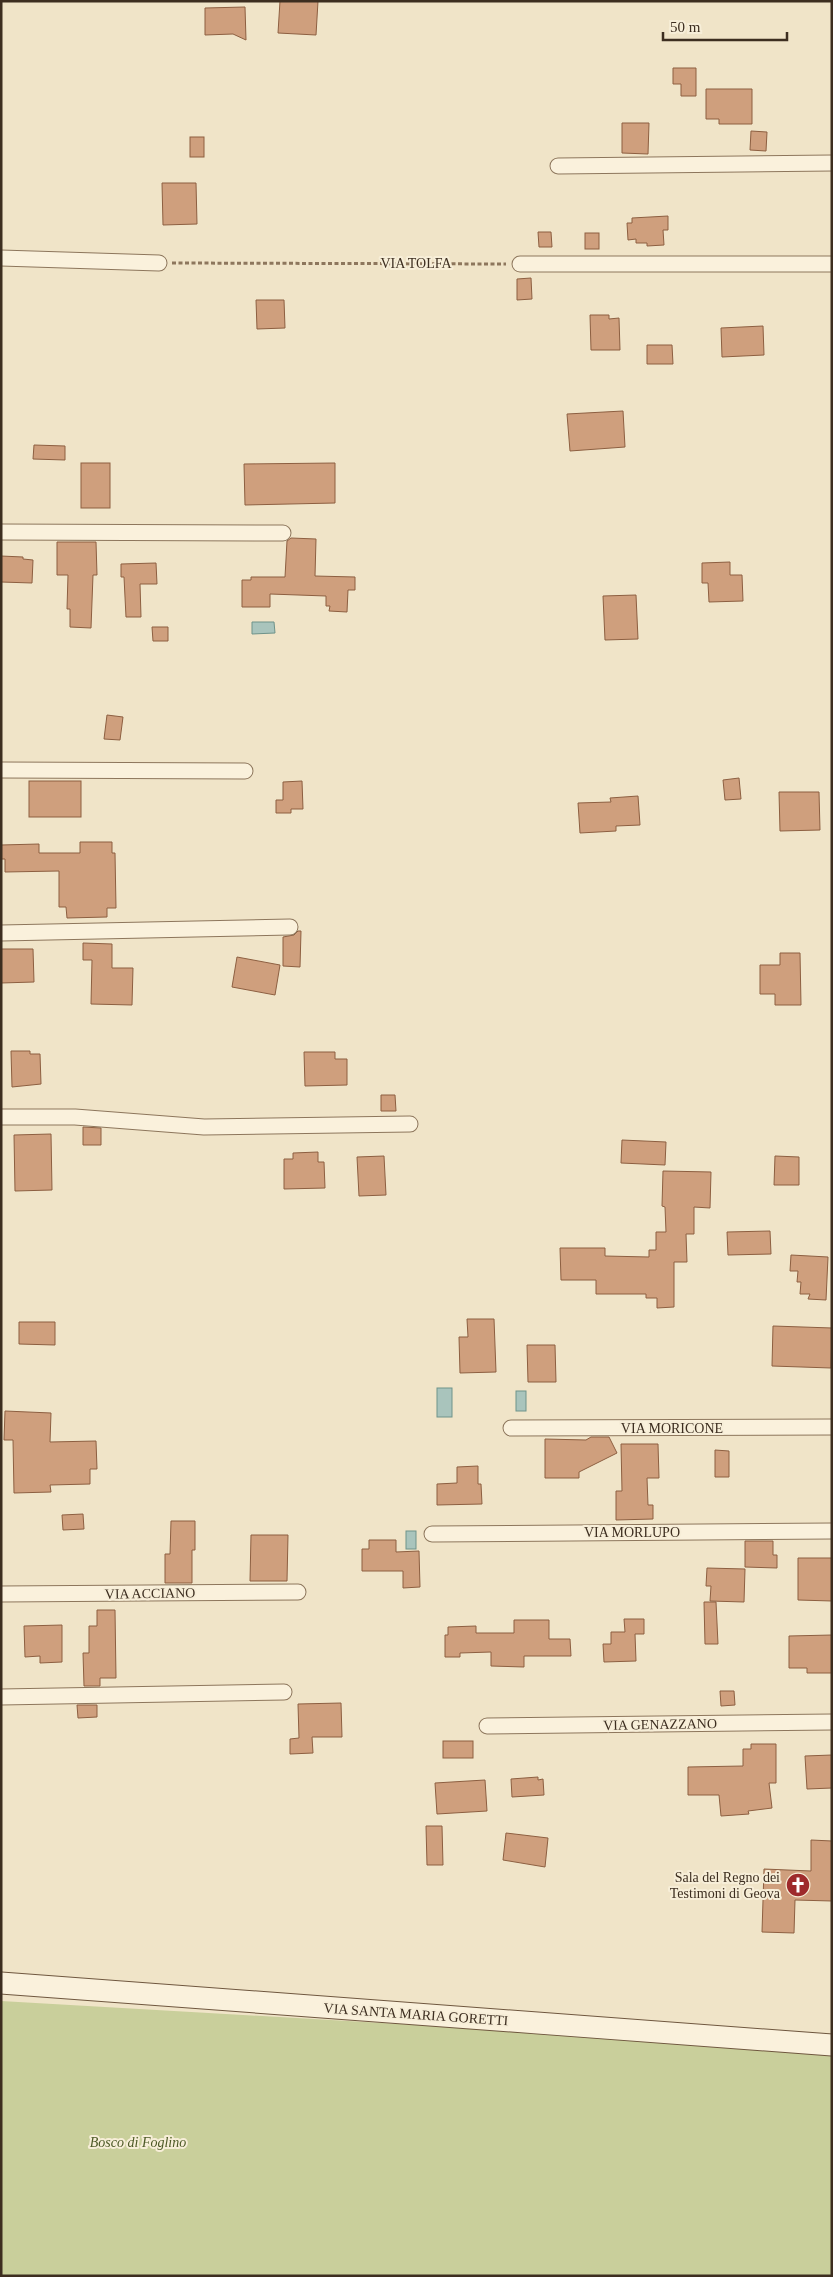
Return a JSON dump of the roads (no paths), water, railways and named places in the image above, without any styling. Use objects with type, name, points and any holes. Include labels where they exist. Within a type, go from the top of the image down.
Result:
[{"type":"main road","name":"VIA SANTA MARIA GORETTI","points":[[1,1983],[832,2045]]},
{"type":"street","points":[[558,166],[832,163]]},
{"type":"street","points":[[1,258],[159,263]]},
{"type":"street","points":[[520,264],[832,264]]},
{"type":"street","points":[[1,532],[283,532]]},
{"type":"street","points":[[1,770],[246,771]]},
{"type":"street","points":[[1,933],[290,927]]},
{"type":"street","points":[[1,1117],[75,1117],[197,1126],[410,1124]]},
{"type":"street","name":"VIA MORICONE","points":[[511,1428],[832,1427]]},
{"type":"street","name":"VIA MORLUPO","points":[[432,1534],[832,1530]]},
{"type":"street","name":"VIA ACCIANO","points":[[1,1594],[298,1592]]},
{"type":"street","points":[[1,1697],[284,1692]]},
{"type":"street","name":"VIA GENAZZANO","points":[[487,1726],[832,1722]]},
{"type":"water","points":[[252,622],[274,622],[275,633],[252,634]]},
{"type":"water","points":[[437,1388],[452,1388],[452,1417],[437,1417]]},
{"type":"water","points":[[516,1391],[526,1391],[526,1411],[516,1411]]},
{"type":"water","points":[[406,1531],[416,1531],[416,1549],[406,1549]]},
{"type":"place","name":"Sala del Regno dei Testimoni di Geova","points":[[798,1885]]},
{"type":"park label","name":"Bosco di Foglino","points":[[138,2142]]}]
